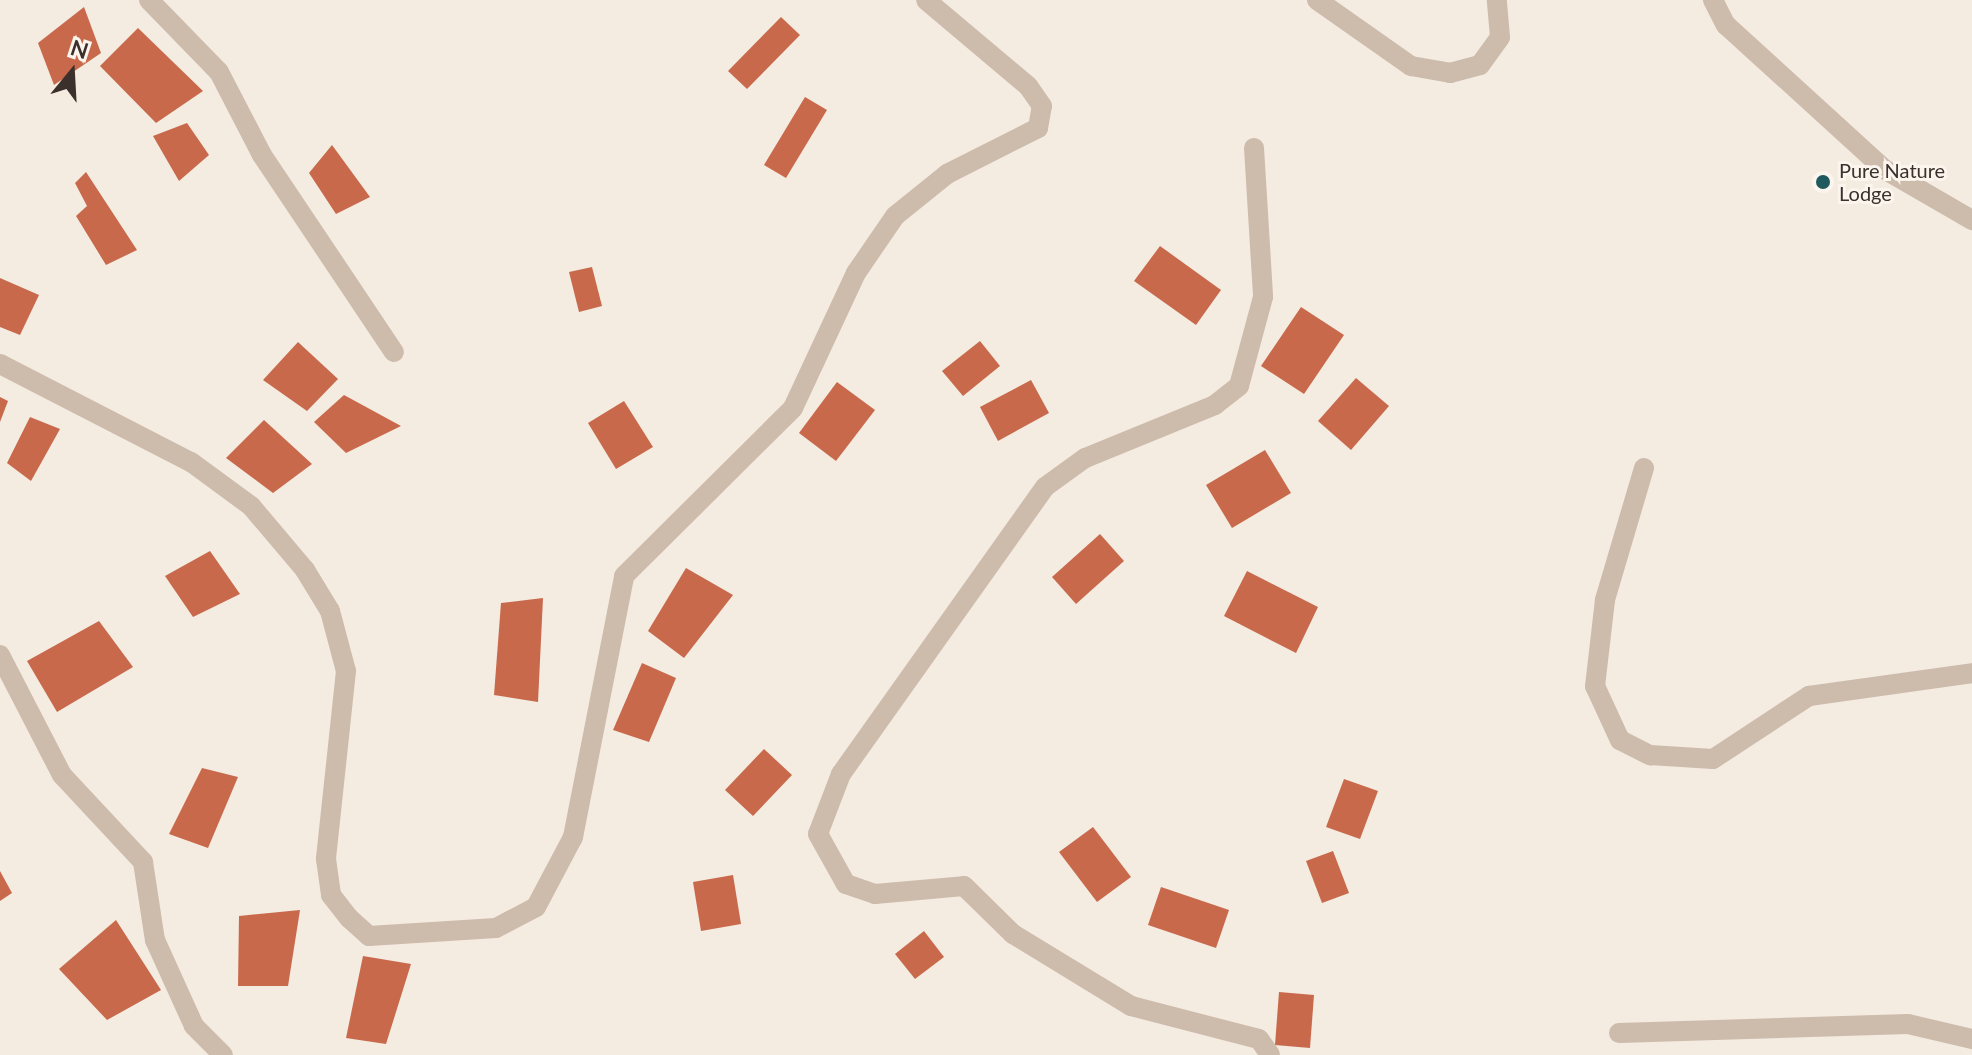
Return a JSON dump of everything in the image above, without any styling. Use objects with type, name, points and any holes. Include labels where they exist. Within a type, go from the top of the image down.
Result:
[{"type":"street","points":[[149,0],[219,72],[262,155],[394,352]]},
{"type":"street","points":[[0,364],[191,462],[251,506],[305,570],[330,611],[346,671],[326,859],[331,895],[349,918],[369,936],[496,928],[536,907],[573,837],[624,576],[793,408],[856,273],[895,216],[947,174],[1038,128],[1042,106],[1028,86],[926,0]]},
{"type":"street","points":[[1317,0],[1411,66],[1450,73],[1480,65],[1500,37],[1497,0]]},
{"type":"street","points":[[1713,0],[1726,25],[1884,169],[1972,220]]},
{"type":"street","points":[[1254,148],[1263,297],[1239,386],[1215,405],[1085,458],[1045,487],[841,774],[818,834],[846,884],[875,894],[964,886],[1013,934],[1131,1006],[1259,1039],[1270,1055]]},
{"type":"street","points":[[1644,468],[1605,600],[1595,686],[1620,740],[1650,755],[1713,759],[1809,696],[1972,673]]},
{"type":"street","points":[[0,655],[62,775],[143,862],[155,940],[194,1026],[223,1055]]},
{"type":"street","points":[[1619,1033],[1908,1024],[1972,1039]]},
{"type":"building","points":[[84,7],[101,53],[54,85],[38,43]]},
{"type":"building","points":[[781,17],[800,35],[747,89],[728,71]]},
{"type":"building","points":[[138,28],[203,91],[156,123],[100,66]]},
{"type":"building","points":[[805,97],[827,110],[786,178],[764,165]]},
{"type":"building","points":[[187,123],[209,155],[179,181],[153,136]]},
{"type":"building","points":[[332,145],[370,197],[336,214],[309,173]]},
{"type":"building","points":[[86,172],[137,250],[106,265],[76,216],[87,206],[75,183]]},
{"type":"building","points":[[1160,246],[1221,290],[1196,325],[1134,281]]},
{"type":"building","points":[[592,267],[602,306],[579,312],[569,272]]},
{"type":"building","points":[[0,278],[39,295],[20,335],[0,327]]},
{"type":"building","points":[[1301,307],[1344,335],[1304,394],[1261,366]]},
{"type":"building","points":[[980,341],[1000,366],[963,396],[942,371]]},
{"type":"building","points":[[298,342],[338,379],[307,411],[263,380]]},
{"type":"building","points":[[1356,378],[1389,406],[1351,450],[1318,421]]},
{"type":"building","points":[[1031,380],[1049,413],[998,441],[980,407]]},
{"type":"building","points":[[837,382],[875,410],[836,461],[799,433]]},
{"type":"building","points":[[344,395],[401,426],[346,453],[314,422]]},
{"type":"building","points":[[0,397],[8,401],[0,422]]},
{"type":"building","points":[[624,401],[653,447],[616,469],[588,423]]},
{"type":"building","points":[[30,417],[60,429],[31,481],[7,463]]},
{"type":"building","points":[[264,420],[312,464],[273,493],[226,458]]},
{"type":"building","points":[[1265,450],[1291,493],[1232,528],[1206,485]]},
{"type":"building","points":[[1100,534],[1124,561],[1076,604],[1052,577]]},
{"type":"building","points":[[210,551],[240,594],[193,617],[165,576]]},
{"type":"building","points":[[686,568],[733,595],[684,658],[648,631]]},
{"type":"building","points":[[1247,571],[1318,607],[1296,653],[1224,616]]},
{"type":"building","points":[[543,598],[538,702],[494,695],[501,603]]},
{"type":"building","points":[[99,621],[133,667],[57,712],[27,661]]},
{"type":"building","points":[[642,663],[676,678],[649,742],[613,730]]},
{"type":"building","points":[[764,749],[792,775],[753,816],[725,790]]},
{"type":"building","points":[[202,768],[238,777],[208,848],[169,834]]},
{"type":"building","points":[[1344,779],[1378,791],[1360,839],[1326,827]]},
{"type":"building","points":[[1093,827],[1131,877],[1097,902],[1059,852]]},
{"type":"building","points":[[1333,851],[1349,893],[1322,903],[1306,861]]},
{"type":"building","points":[[0,871],[12,893],[0,901]]},
{"type":"building","points":[[733,875],[741,924],[701,931],[693,882]]},
{"type":"building","points":[[1161,887],[1229,910],[1216,948],[1148,925]]},
{"type":"building","points":[[300,910],[288,986],[238,986],[239,916]]},
{"type":"building","points":[[116,920],[161,990],[107,1020],[59,969]]},
{"type":"building","points":[[924,931],[944,957],[915,979],[895,954]]},
{"type":"building","points":[[363,956],[411,964],[386,1044],[346,1038]]},
{"type":"building","points":[[1279,992],[1314,995],[1310,1048],[1275,1045]]},
{"type":"place","name":"Pure Nature Lodge","points":[[1823,182]]}]
